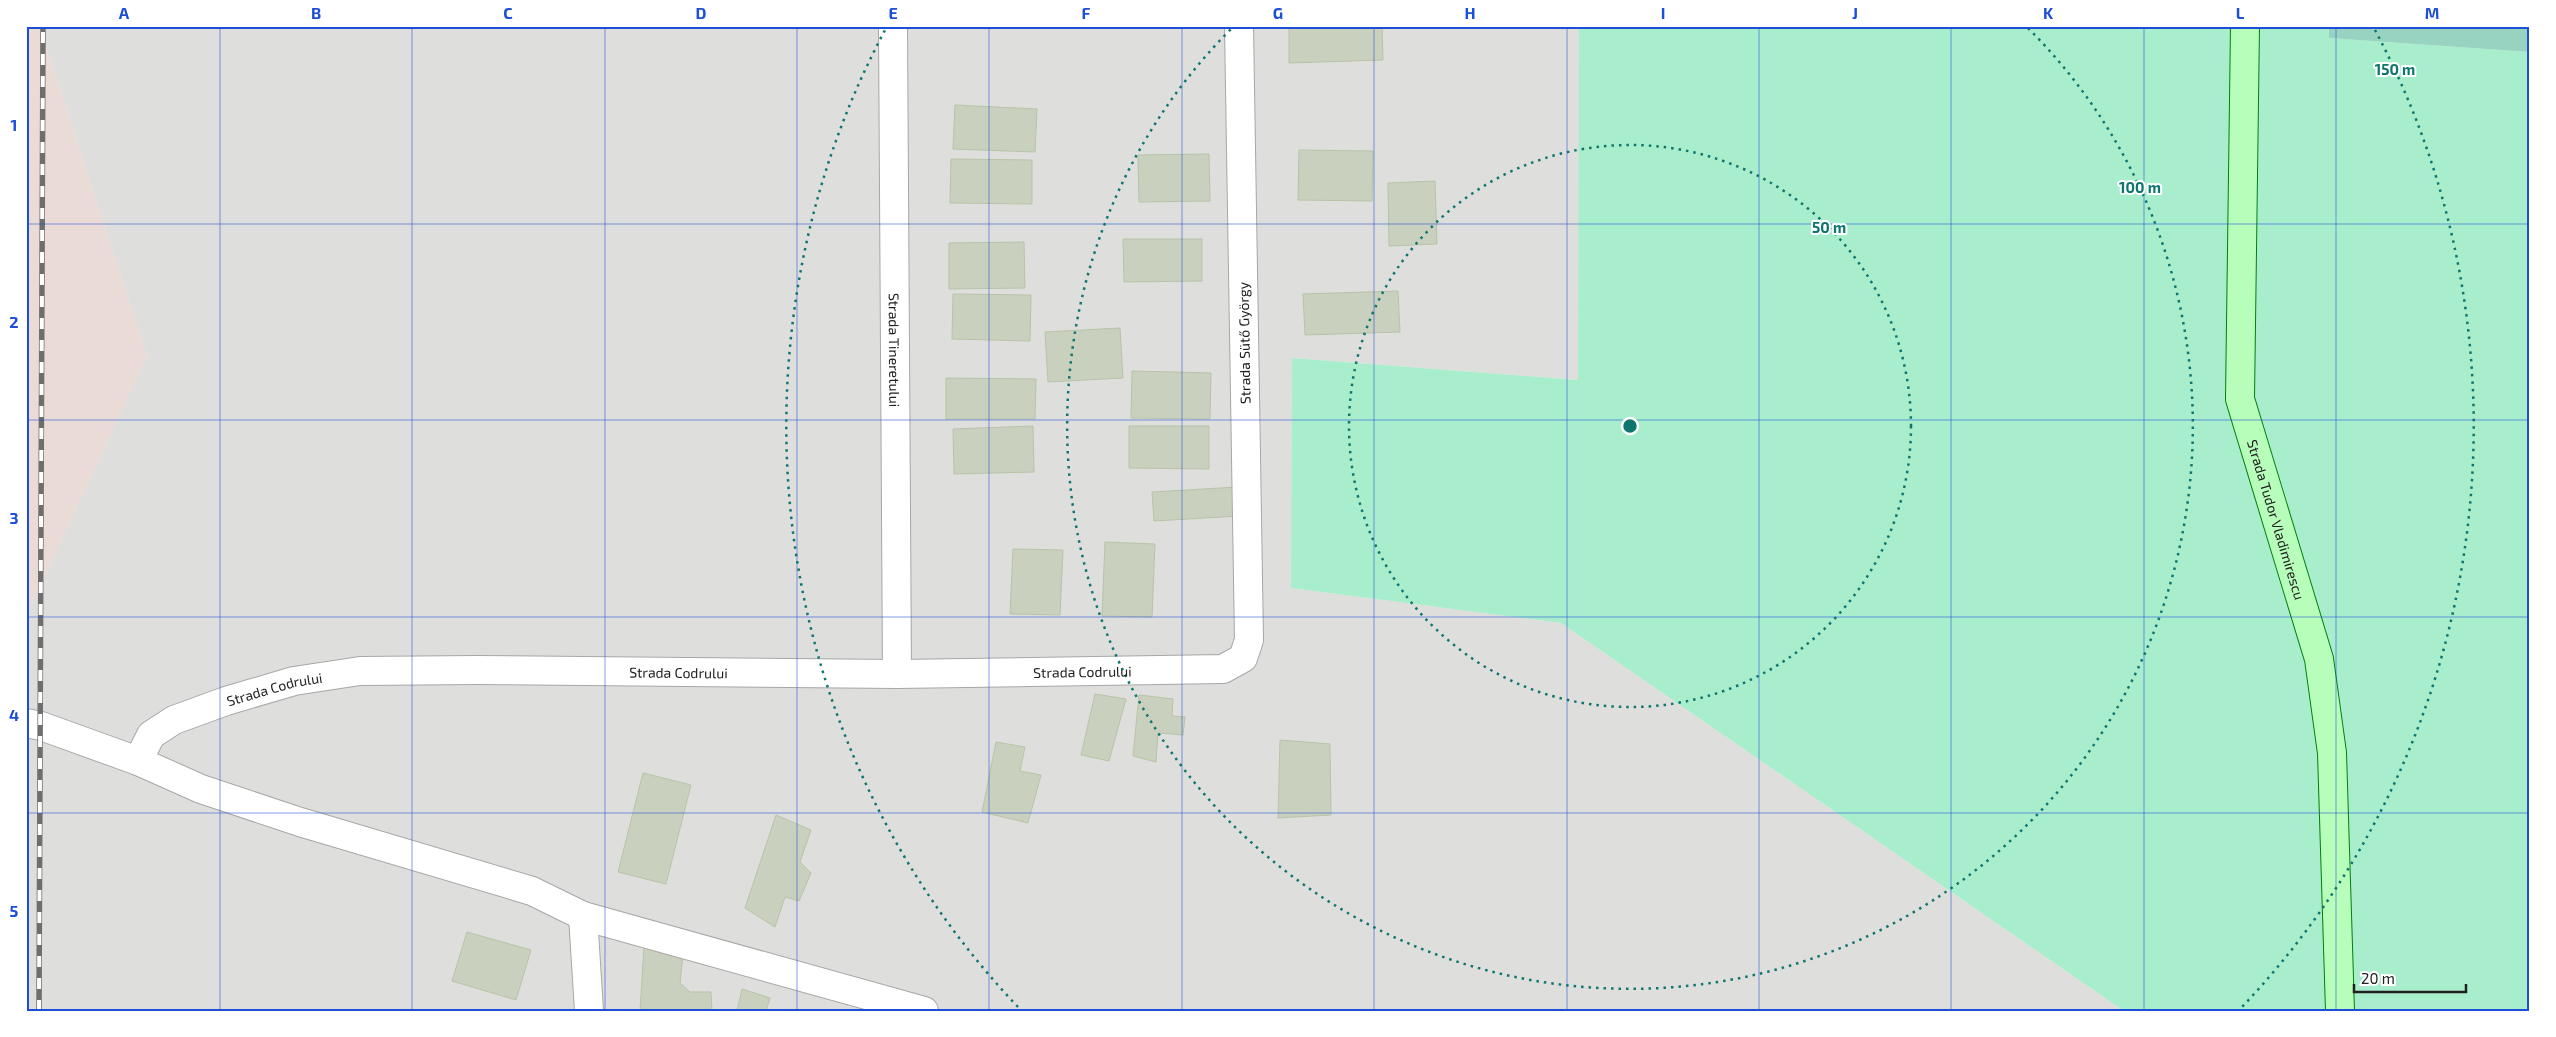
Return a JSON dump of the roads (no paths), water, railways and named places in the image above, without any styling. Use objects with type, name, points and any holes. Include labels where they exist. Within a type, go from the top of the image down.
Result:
[{"type":"street","name":"Strada Tineretului","points":[[894,26],[896,674]]},
{"type":"street","name":"Strada Sütő György","points":[[1239,26],[1250,640],[1243,658]]},
{"type":"street","name":"Strada Tudor Vladimirescu","points":[[2245,26],[2240,399],[2319,659],[2332,753],[2340,1011]]},
{"type":"street","name":"Strada Codrului","points":[[138,762],[151,735],[174,720],[226,701],[294,681],[360,671],[477,670],[896,674],[1223,669],[1243,658]]},
{"type":"street","points":[[26,723],[41,726],[138,762],[200,788],[300,822],[532,891],[583,916],[924,1011]]},
{"type":"street","points":[[583,916],[589,1011]]},
{"type":"railway","points":[[39,1011],[43,26]]}]
